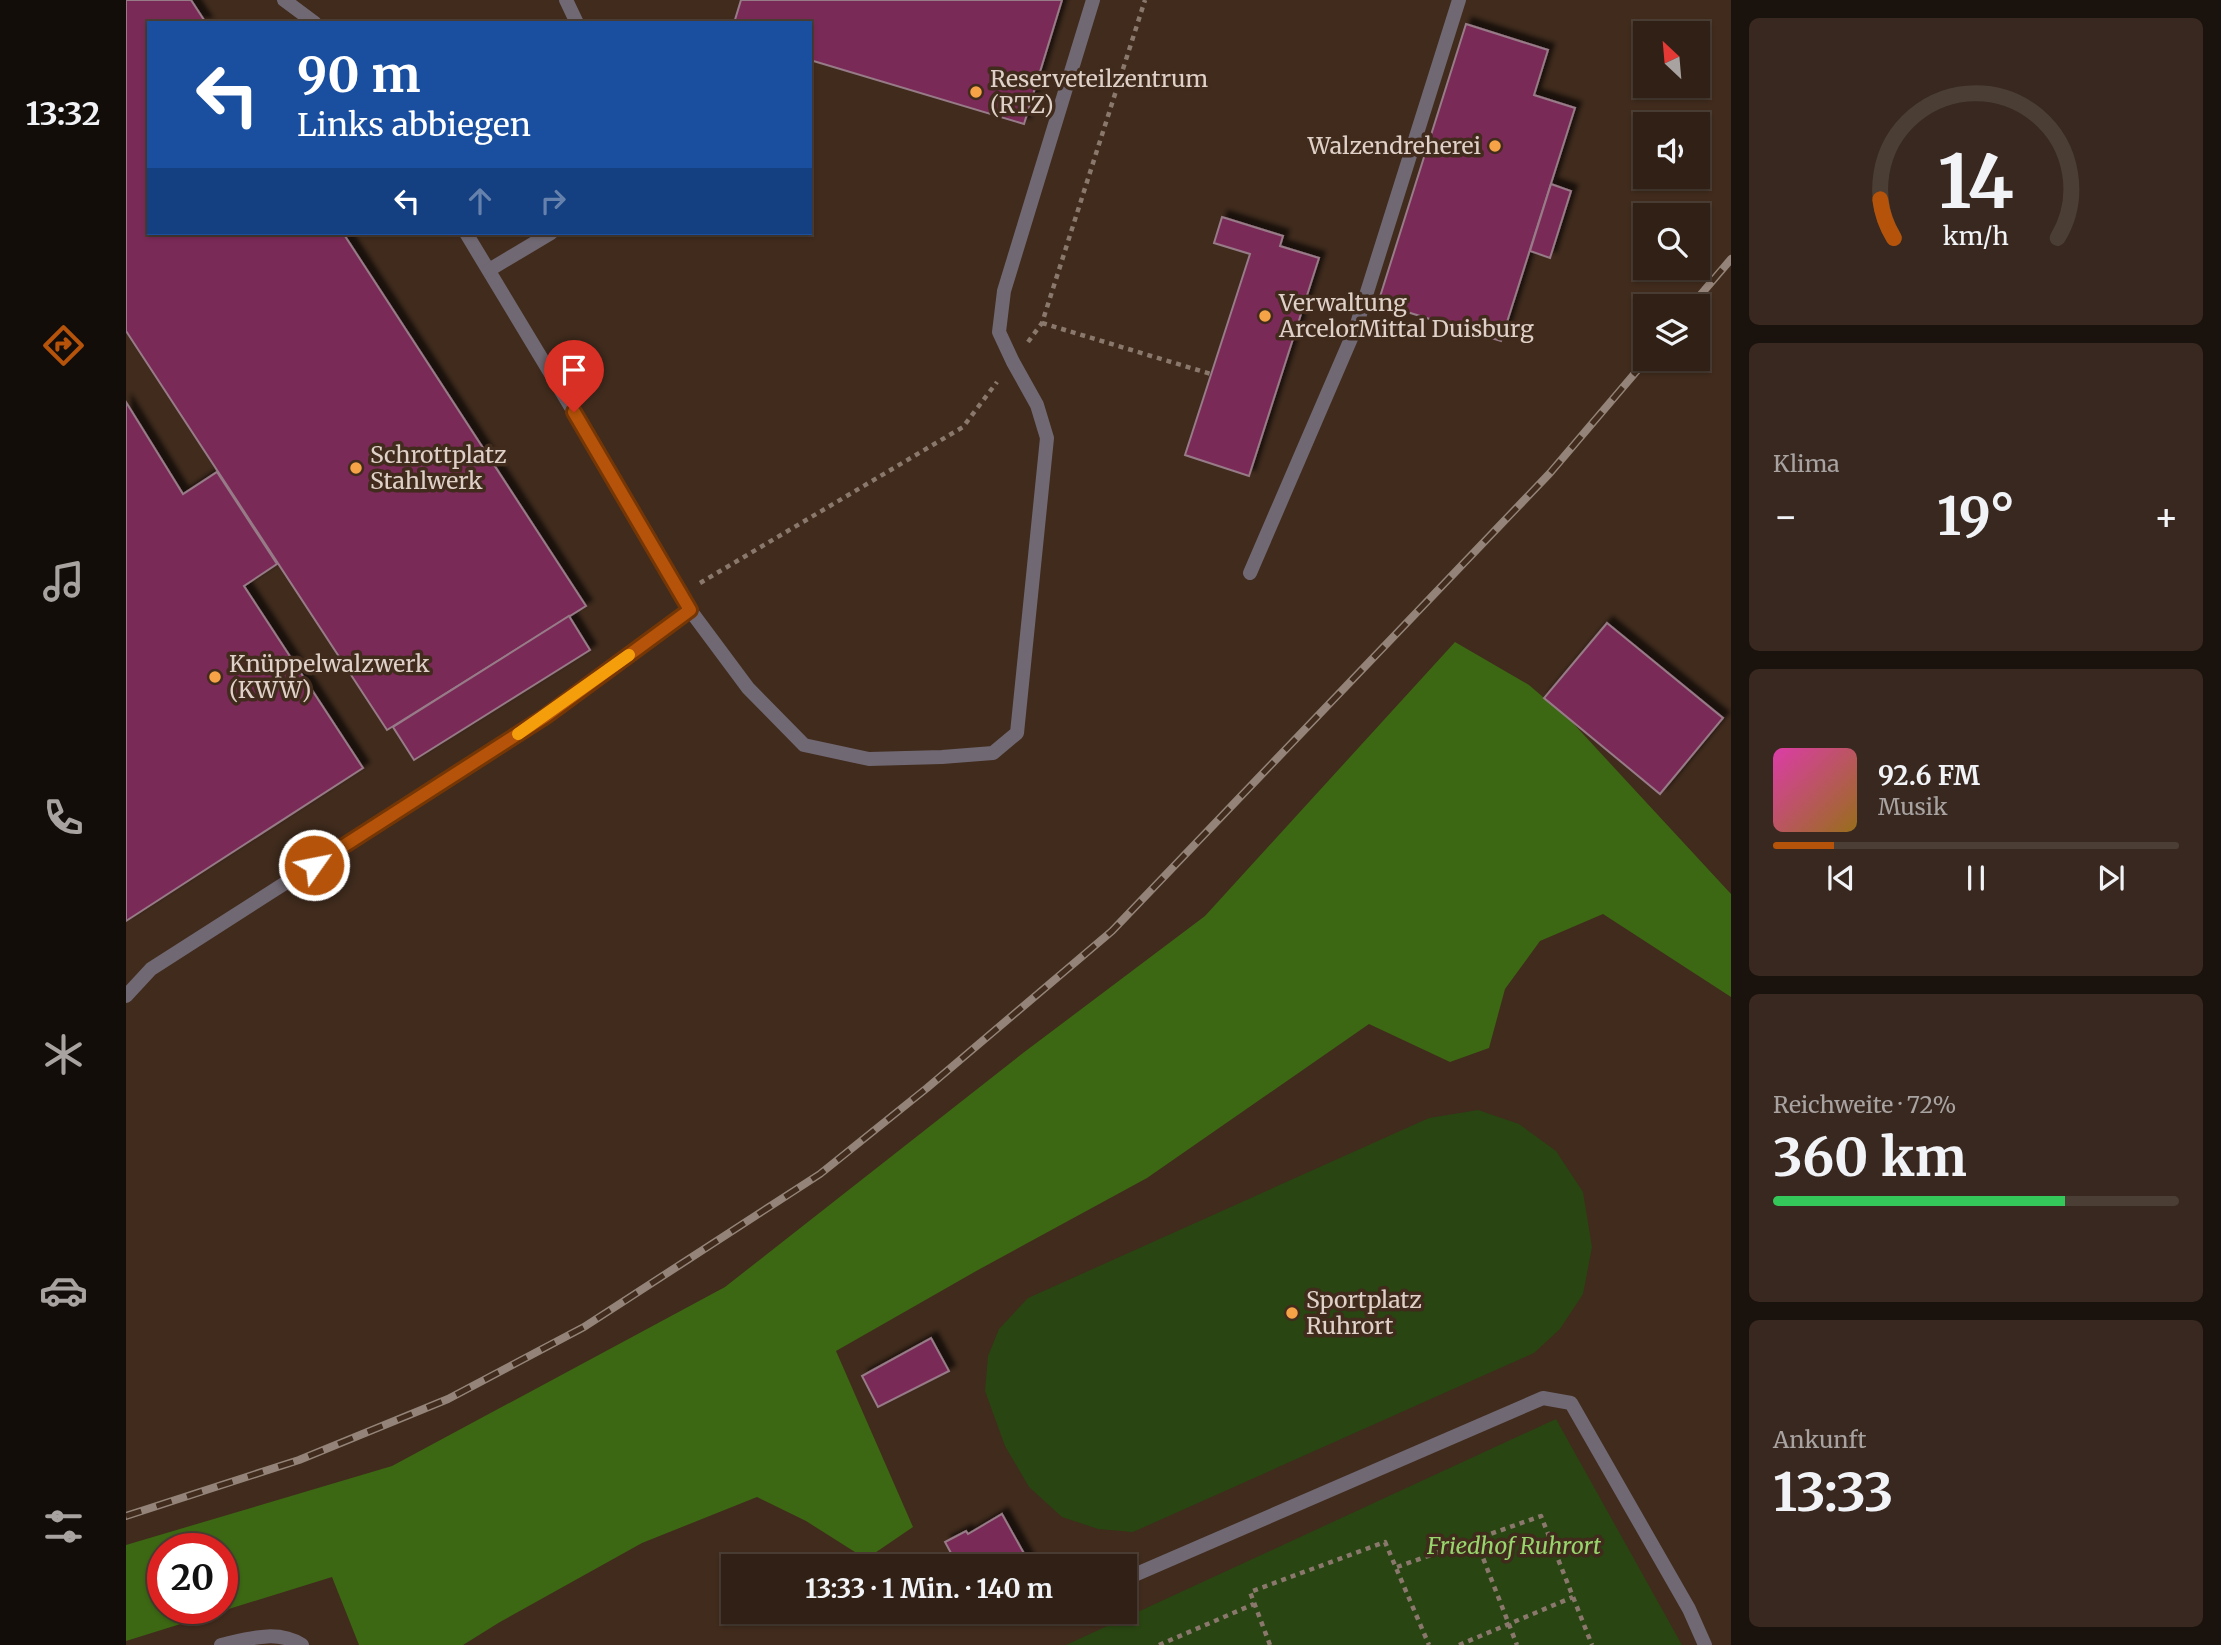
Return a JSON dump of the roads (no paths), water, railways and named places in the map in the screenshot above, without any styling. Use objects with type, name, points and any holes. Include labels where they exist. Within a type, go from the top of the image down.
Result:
[{"type":"lane","points":[[285,0],[312,21]]},
{"type":"lane","points":[[566,0],[576,21]]},
{"type":"lane","points":[[467,235],[690,610],[748,688],[804,745],[869,759],[993,753],[1017,733],[1047,438],[1037,405],[999,332],[1004,291],[1093,0]]},
{"type":"lane","points":[[1250,573],[1356,327],[1459,0]]},
{"type":"lane","points":[[489,270],[548,235]]},
{"type":"lane","points":[[126,996],[151,969],[546,716],[690,610]]},
{"type":"lane","points":[[1137,1574],[1543,1398],[1571,1403],[1689,1609],[1705,1645]]},
{"type":"lane","points":[[221,1645],[260,1636],[293,1639],[302,1645]]},
{"type":"railway","points":[[1701,294],[1731,259]]},
{"type":"railway","points":[[126,1516],[299,1460],[448,1399],[584,1327],[820,1174],[927,1088],[1112,931],[1550,473],[1637,371]]},
{"type":"place","name":"Reserveteilzentrum (RTZ)","points":[[976,92]]},
{"type":"place","name":"Walzendreherei","points":[[1495,146]]},
{"type":"place","name":"Verwaltung ArcelorMittal Duisburg","points":[[1265,316]]},
{"type":"place","name":"Schrottplatz Stahlwerk","points":[[356,468]]},
{"type":"place","name":"Knüppelwalzwerk (KWW)","points":[[215,677]]},
{"type":"place","name":"Sportplatz Ruhrort","points":[[1292,1313]]},
{"type":"park label","name":"Friedhof Ruhrort","points":[[1514,1546]]}]
